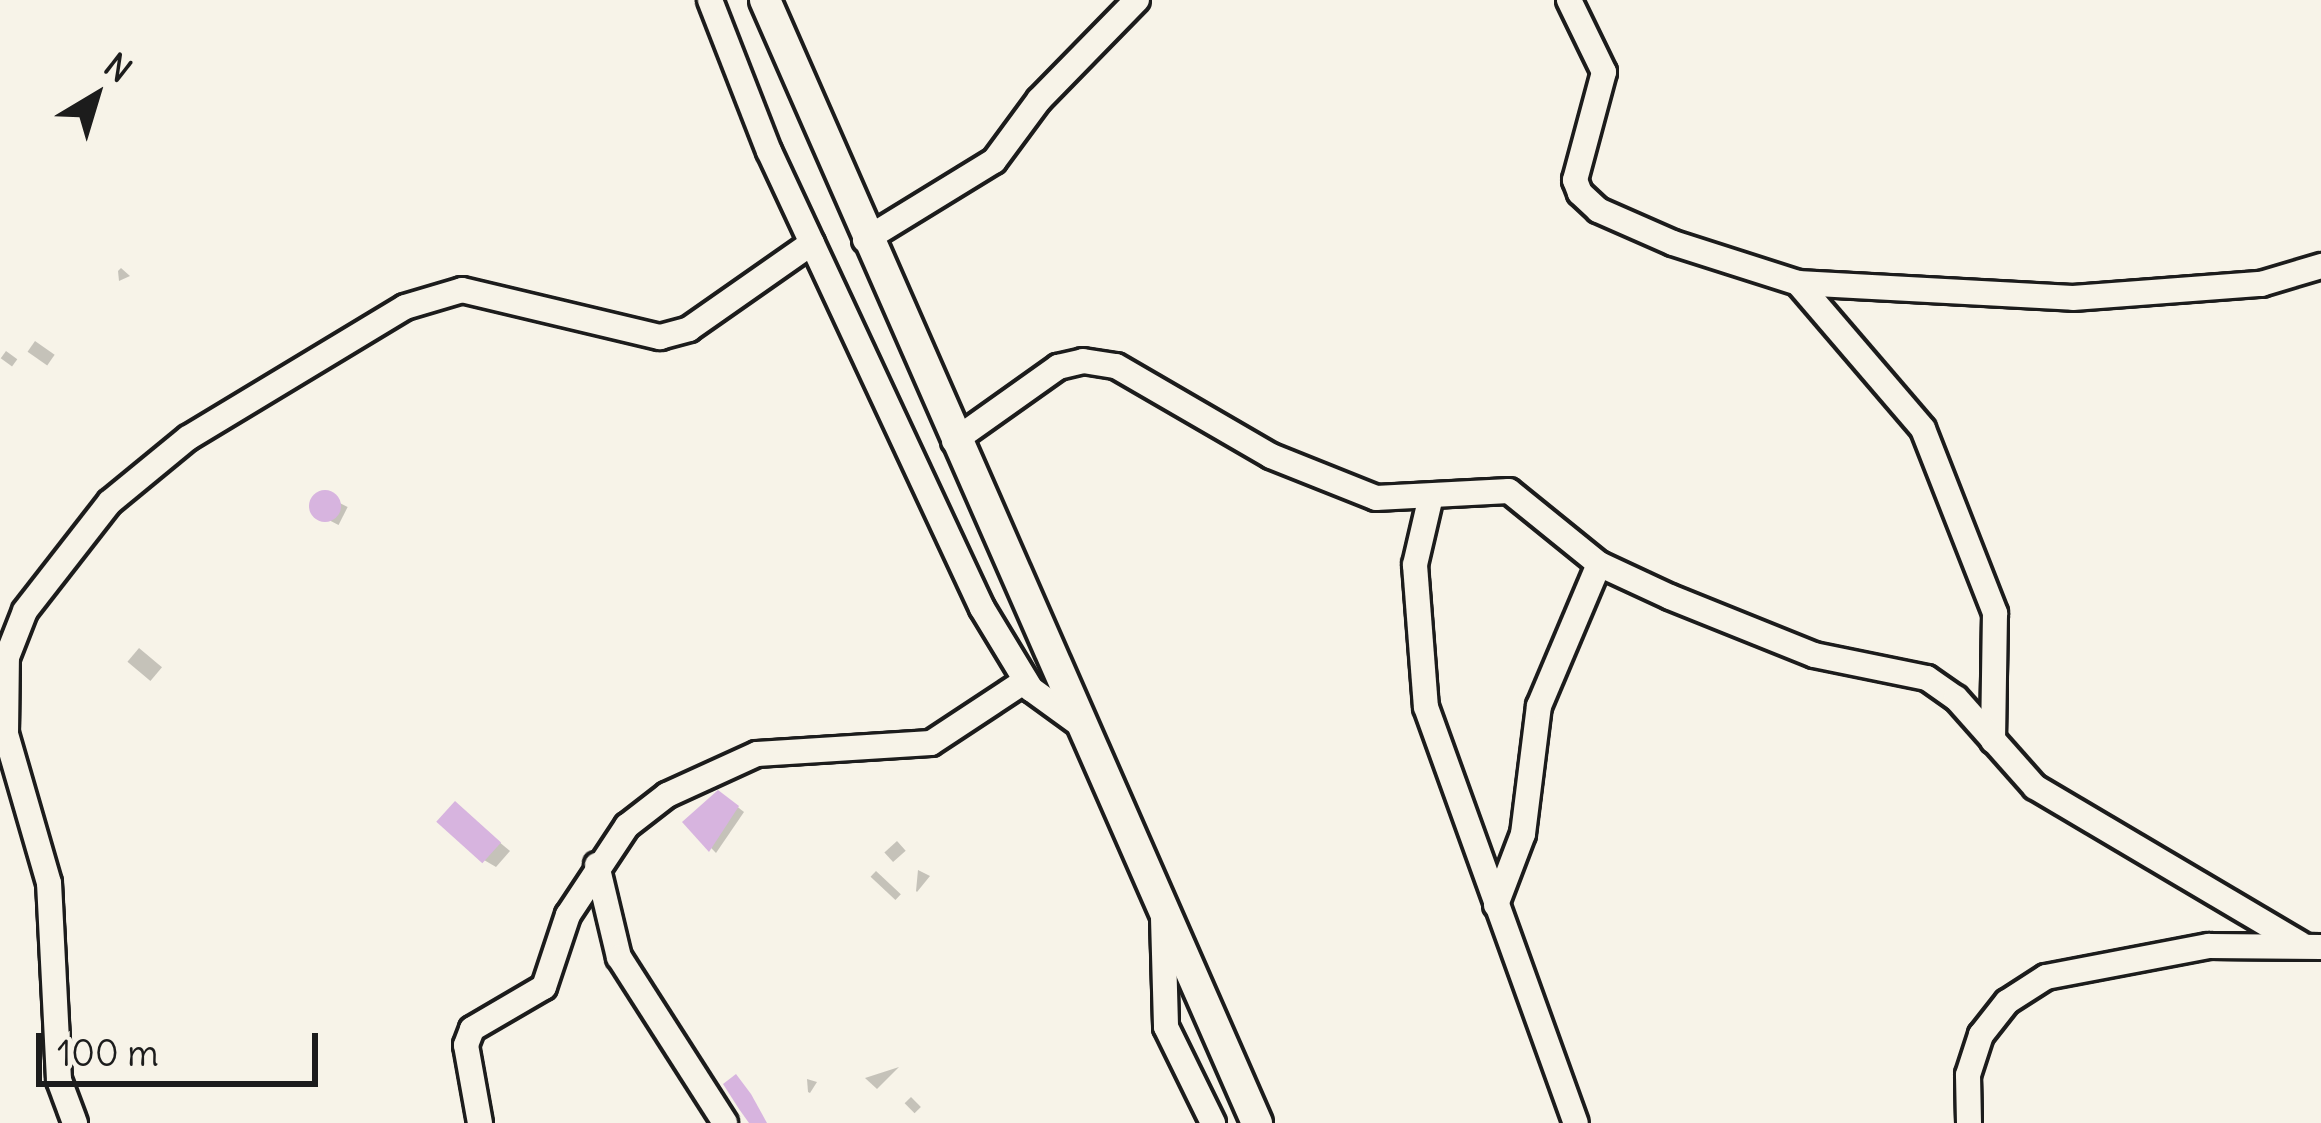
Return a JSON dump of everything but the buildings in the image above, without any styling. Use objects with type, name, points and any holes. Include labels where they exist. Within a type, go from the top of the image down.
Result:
[{"type":"main road","points":[[765,0],[865,240],[1258,1123]]},
{"type":"street","points":[[710,0],[812,243],[954,551],[1025,682],[1082,726]]},
{"type":"street","points":[[865,240],[994,161],[1039,100],[1137,0]]},
{"type":"street","points":[[1569,0],[1604,72],[1575,181],[1580,194],[1598,210],[1673,242],[1798,283],[2074,298],[2261,284],[2321,266]]},
{"type":"street","points":[[75,1123],[59,1080],[49,883],[6,734],[7,631],[110,502],[188,438],[405,307],[463,290],[660,338],[689,329],[812,243]]},
{"type":"street","points":[[1798,283],[1923,429],[1995,613],[1994,741]]},
{"type":"street","points":[[954,441],[1058,367],[1083,361],[1116,366],[1319,478],[1376,498],[1509,491],[1599,564],[1814,655],[1927,678],[2035,787],[2311,946]]},
{"type":"street","points":[[1431,496],[1414,565],[1426,707],[1576,1123]]},
{"type":"street","points":[[1496,905],[1523,834],[1539,706],[1599,564]]},
{"type":"street","points":[[480,1123],[466,1045],[472,1029],[544,987],[568,915],[627,826],[722,768],[758,754],[931,743],[1025,682]]},
{"type":"street","points":[[597,865],[619,957],[725,1123]]},
{"type":"street","points":[[1163,918],[1166,1027],[1214,1123]]},
{"type":"street","points":[[1969,1123],[1968,1076],[1981,1034],[2008,1002],[2046,977],[2209,946],[2311,946]]}]
